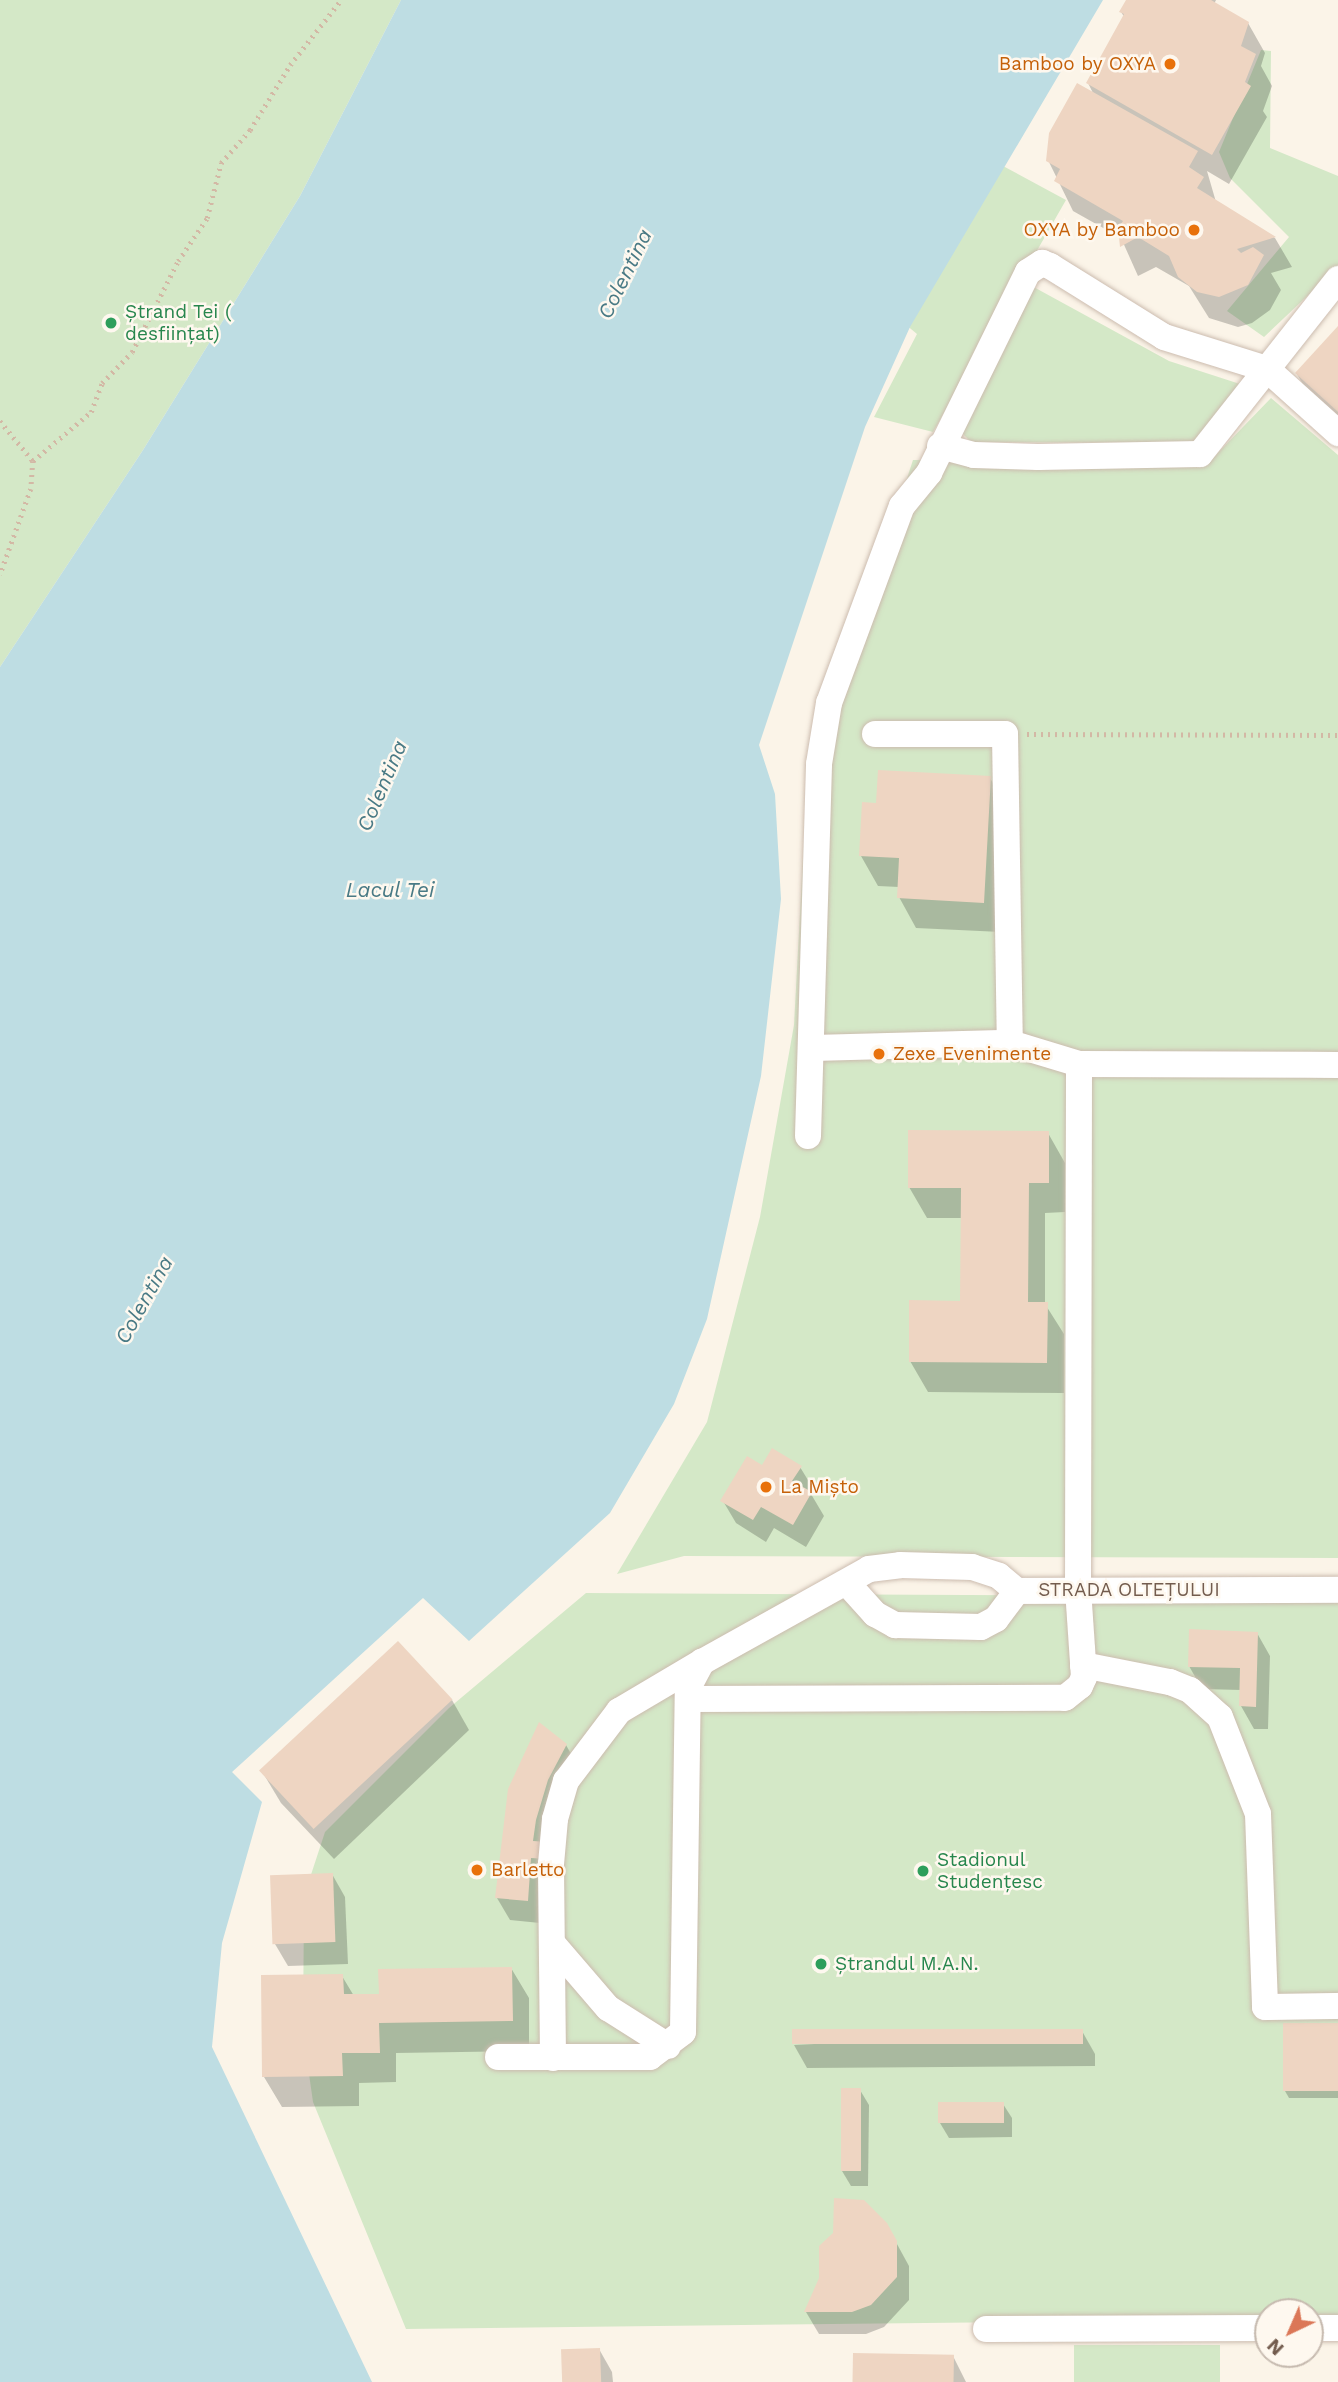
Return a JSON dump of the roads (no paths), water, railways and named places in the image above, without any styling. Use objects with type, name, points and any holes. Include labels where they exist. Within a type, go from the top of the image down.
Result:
[{"type":"street","points":[[808,1136],[822,732],[849,642],[902,506],[929,473],[1028,272],[1042,263],[1164,337],[1267,369],[1338,433]]},
{"type":"street","points":[[940,446],[974,455],[1025,457],[1200,454],[1338,279]]},
{"type":"street","points":[[875,734],[1005,734],[1010,1043]]},
{"type":"street","points":[[813,1048],[1010,1043],[1079,1064],[1338,1065]]},
{"type":"street","points":[[688,1699],[1065,1698],[1080,1686],[1083,1665],[1078,1590],[1079,1064]]},
{"type":"street","name":"STRADA OLTEȚULUI","points":[[554,2058],[551,1864],[555,1819],[566,1781],[619,1711],[869,1569],[900,1565],[972,1567],[999,1576],[1017,1591],[1338,1590]]},
{"type":"street","points":[[847,1583],[875,1614],[895,1625],[981,1627],[996,1619],[1017,1591]]},
{"type":"street","points":[[498,2057],[650,2057],[668,2046],[683,2032],[688,1699],[692,1674],[702,1662]]},
{"type":"street","points":[[1083,1665],[1171,1682],[1190,1690],[1220,1717],[1258,1814],[1265,2007],[1338,2006]]},
{"type":"street","points":[[552,1943],[608,2008],[668,2046]]},
{"type":"street","points":[[986,2329],[1254,2328]]},
{"type":"water","name":"Lacul Tei","points":[[401,0],[1103,0],[910,327],[865,427],[759,745],[775,794],[781,899],[761,1076],[707,1319],[674,1404],[610,1513],[469,1641],[423,1598],[232,1772],[262,1802],[222,1943],[212,2047],[372,2382],[0,2382],[0,667],[143,450],[300,196]]},
{"type":"place","name":"Bamboo by OXYA","points":[[1170,64]]},
{"type":"place","name":"OXYA by Bamboo","points":[[1194,230]]},
{"type":"place","name":"Ștrand Tei ( desființat)","points":[[111,323]]},
{"type":"place","name":"Zexe Evenimente","points":[[879,1054]]},
{"type":"place","name":"La Mișto","points":[[766,1487]]},
{"type":"place","name":"Barletto","points":[[477,1870]]},
{"type":"place","name":"Stadionul Studențesc","points":[[923,1871]]},
{"type":"place","name":"Ștrandul M.A.N.","points":[[821,1964]]},
{"type":"water label","name":"Colentina","points":[[625,274]]},
{"type":"water label","name":"Colentina","points":[[382,786]]},
{"type":"water label","name":"Colentina","points":[[144,1300]]}]
